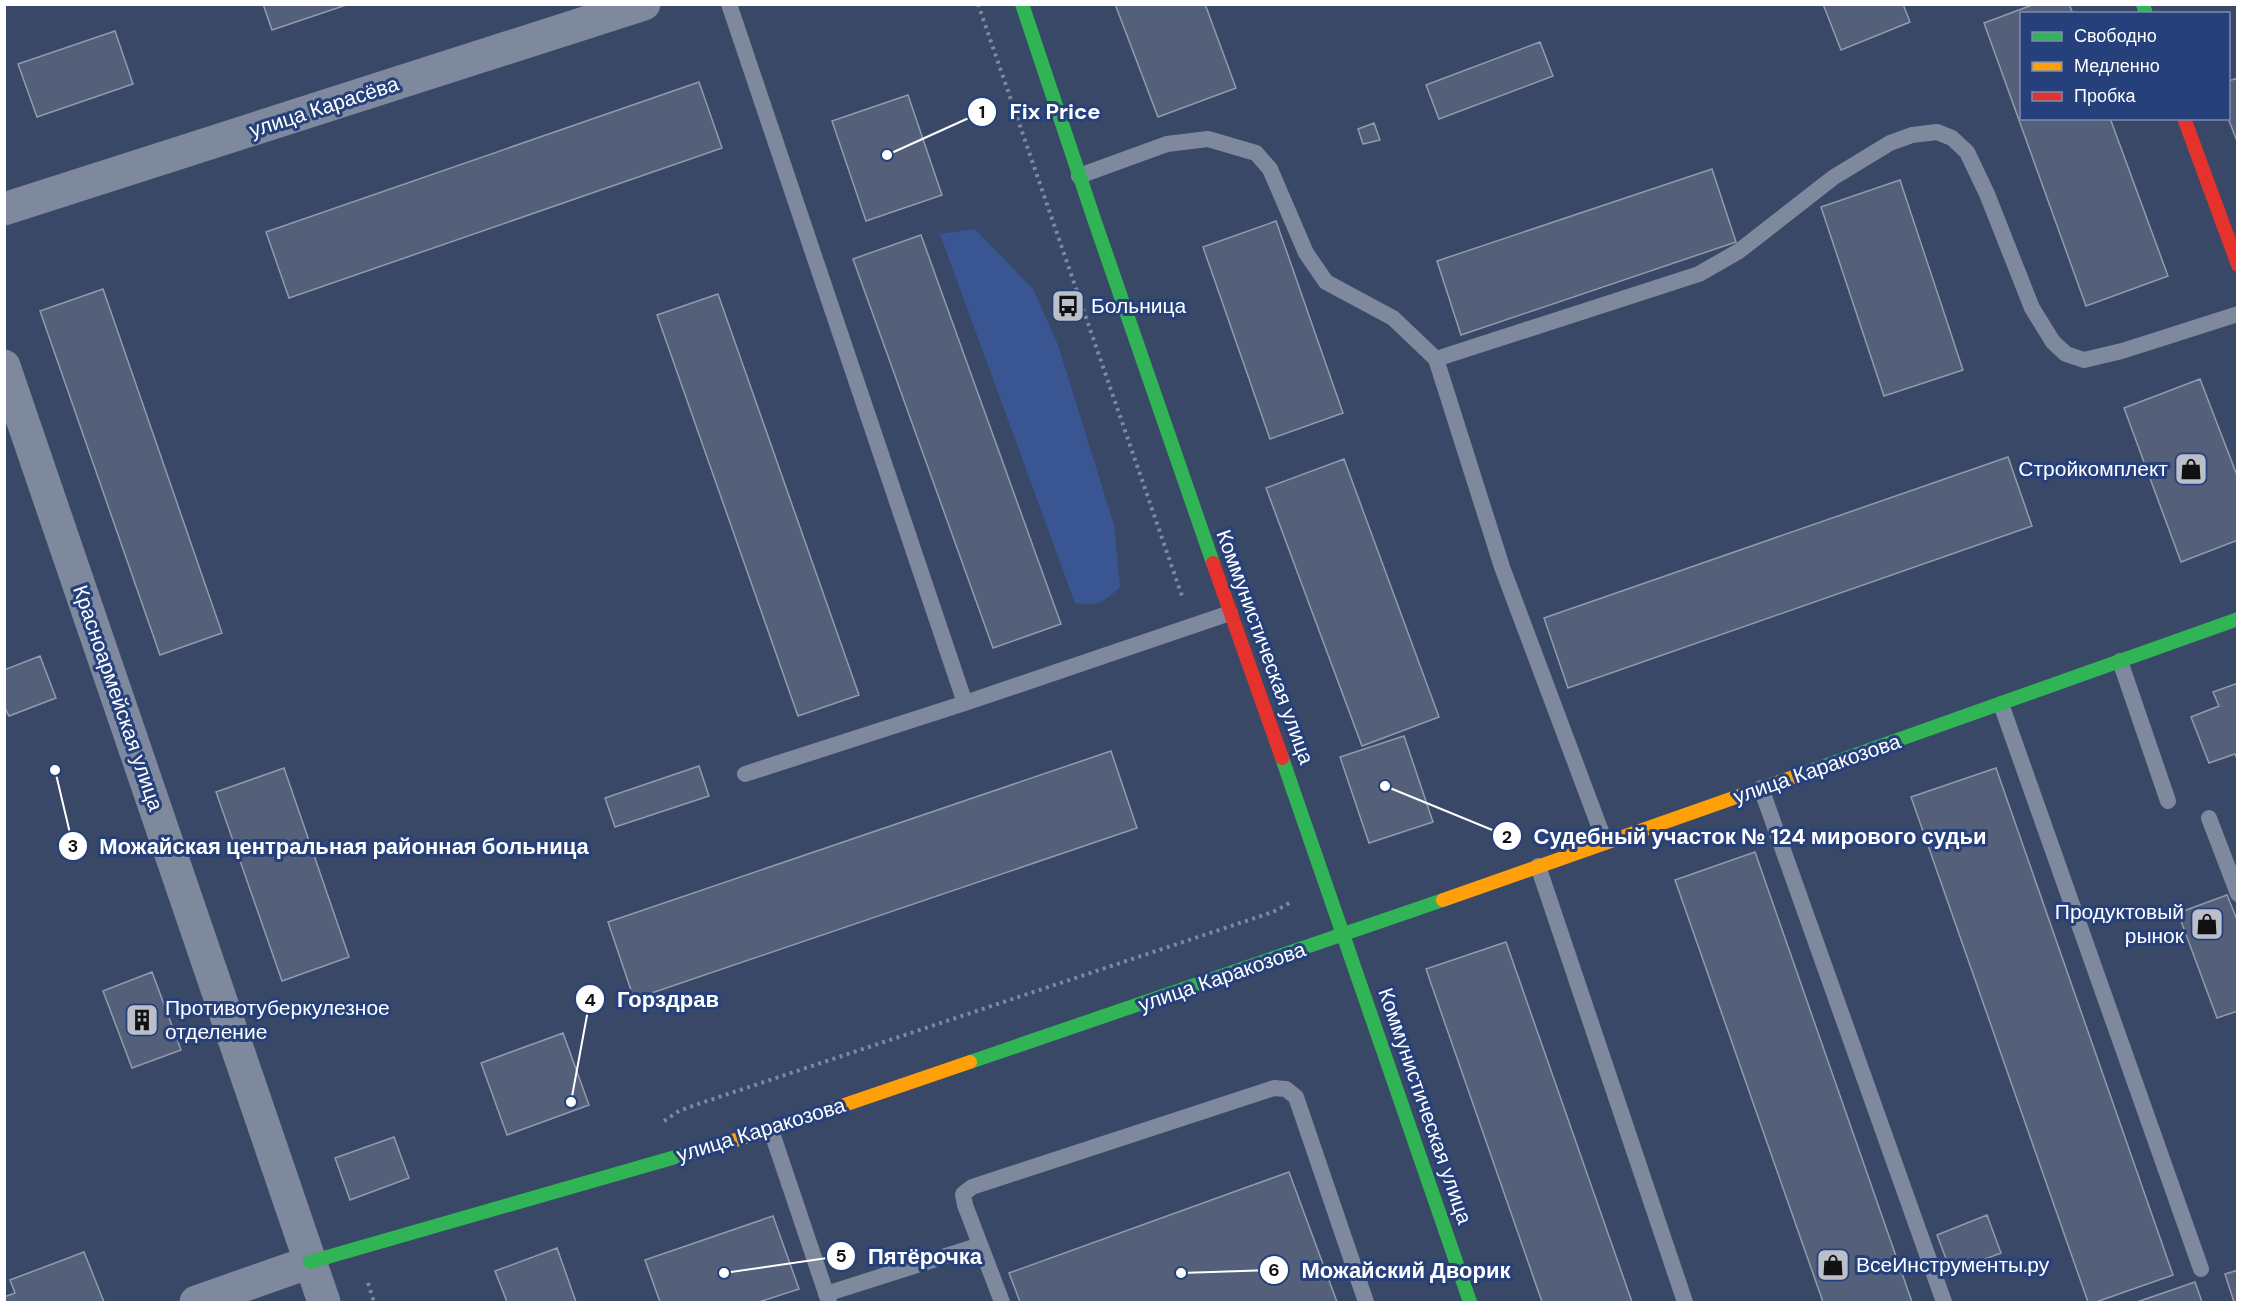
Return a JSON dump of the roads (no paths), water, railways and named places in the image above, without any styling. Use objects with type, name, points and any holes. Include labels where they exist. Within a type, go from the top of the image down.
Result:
[{"type":"street","name":"улица Карасёва","points":[[4,209],[644,4]]},
{"type":"street","name":"Коммунистическая улица","points":[[1022,4],[1078,176],[1470,1302]]},
{"type":"street","points":[[2185,120],[2238,265]]},
{"type":"street","name":"Красноармейская улица","points":[[4,366],[324,1302]]},
{"type":"street","name":"улица Каракозова","points":[[196,1302],[310,1262],[771,1130],[1344,935],[2001,705],[2238,619]]},
{"type":"lane","points":[[729,4],[964,703]]},
{"type":"lane","points":[[1437,359],[1699,274],[1740,251],[1834,177],[1890,143],[1912,135],[1937,132],[1952,138],[1967,152],[1987,194],[2032,308],[2053,342],[2066,354],[2084,360],[2238,314]]},
{"type":"lane","points":[[1078,176],[1167,144],[1208,139],[1256,153],[1270,169],[1306,253],[1326,282],[1393,318],[1437,359],[1502,567],[1605,842]]},
{"type":"lane","points":[[745,774],[1230,613]]},
{"type":"lane","points":[[2120,661],[2168,801]]},
{"type":"lane","points":[[2001,705],[2201,1269]]},
{"type":"lane","points":[[1761,788],[1944,1302]]},
{"type":"lane","points":[[2209,818],[2238,894]]},
{"type":"lane","points":[[1538,866],[1685,1302]]},
{"type":"lane","points":[[1002,1302],[965,1205],[963,1194],[972,1187],[1274,1088],[1286,1089],[1296,1097],[1366,1302]]},
{"type":"lane","points":[[771,1130],[827,1298],[980,1245]]},
{"type":"place","name":"Fix Price","points":[[887,155]]},
{"type":"place","name":"Больница","points":[[1068,306]]},
{"type":"place","name":"Стройкомплект","points":[[2191,469]]},
{"type":"place","name":"Можайская центральная районная больница","points":[[55,770]]},
{"type":"place","name":"Судебный участок № 124 мирового судьи","points":[[1385,786]]},
{"type":"place","name":"Продуктовый рынок","points":[[2207,924]]},
{"type":"place","name":"Противотуберкулезное отделение","points":[[142,1020]]},
{"type":"place","name":"Горздрав","points":[[571,1102]]},
{"type":"place","name":"ВсеИнструменты.ру","points":[[1833,1265]]},
{"type":"place","name":"Пятёрочка","points":[[724,1273]]},
{"type":"place","name":"Можайский Дворик","points":[[1181,1273]]}]
